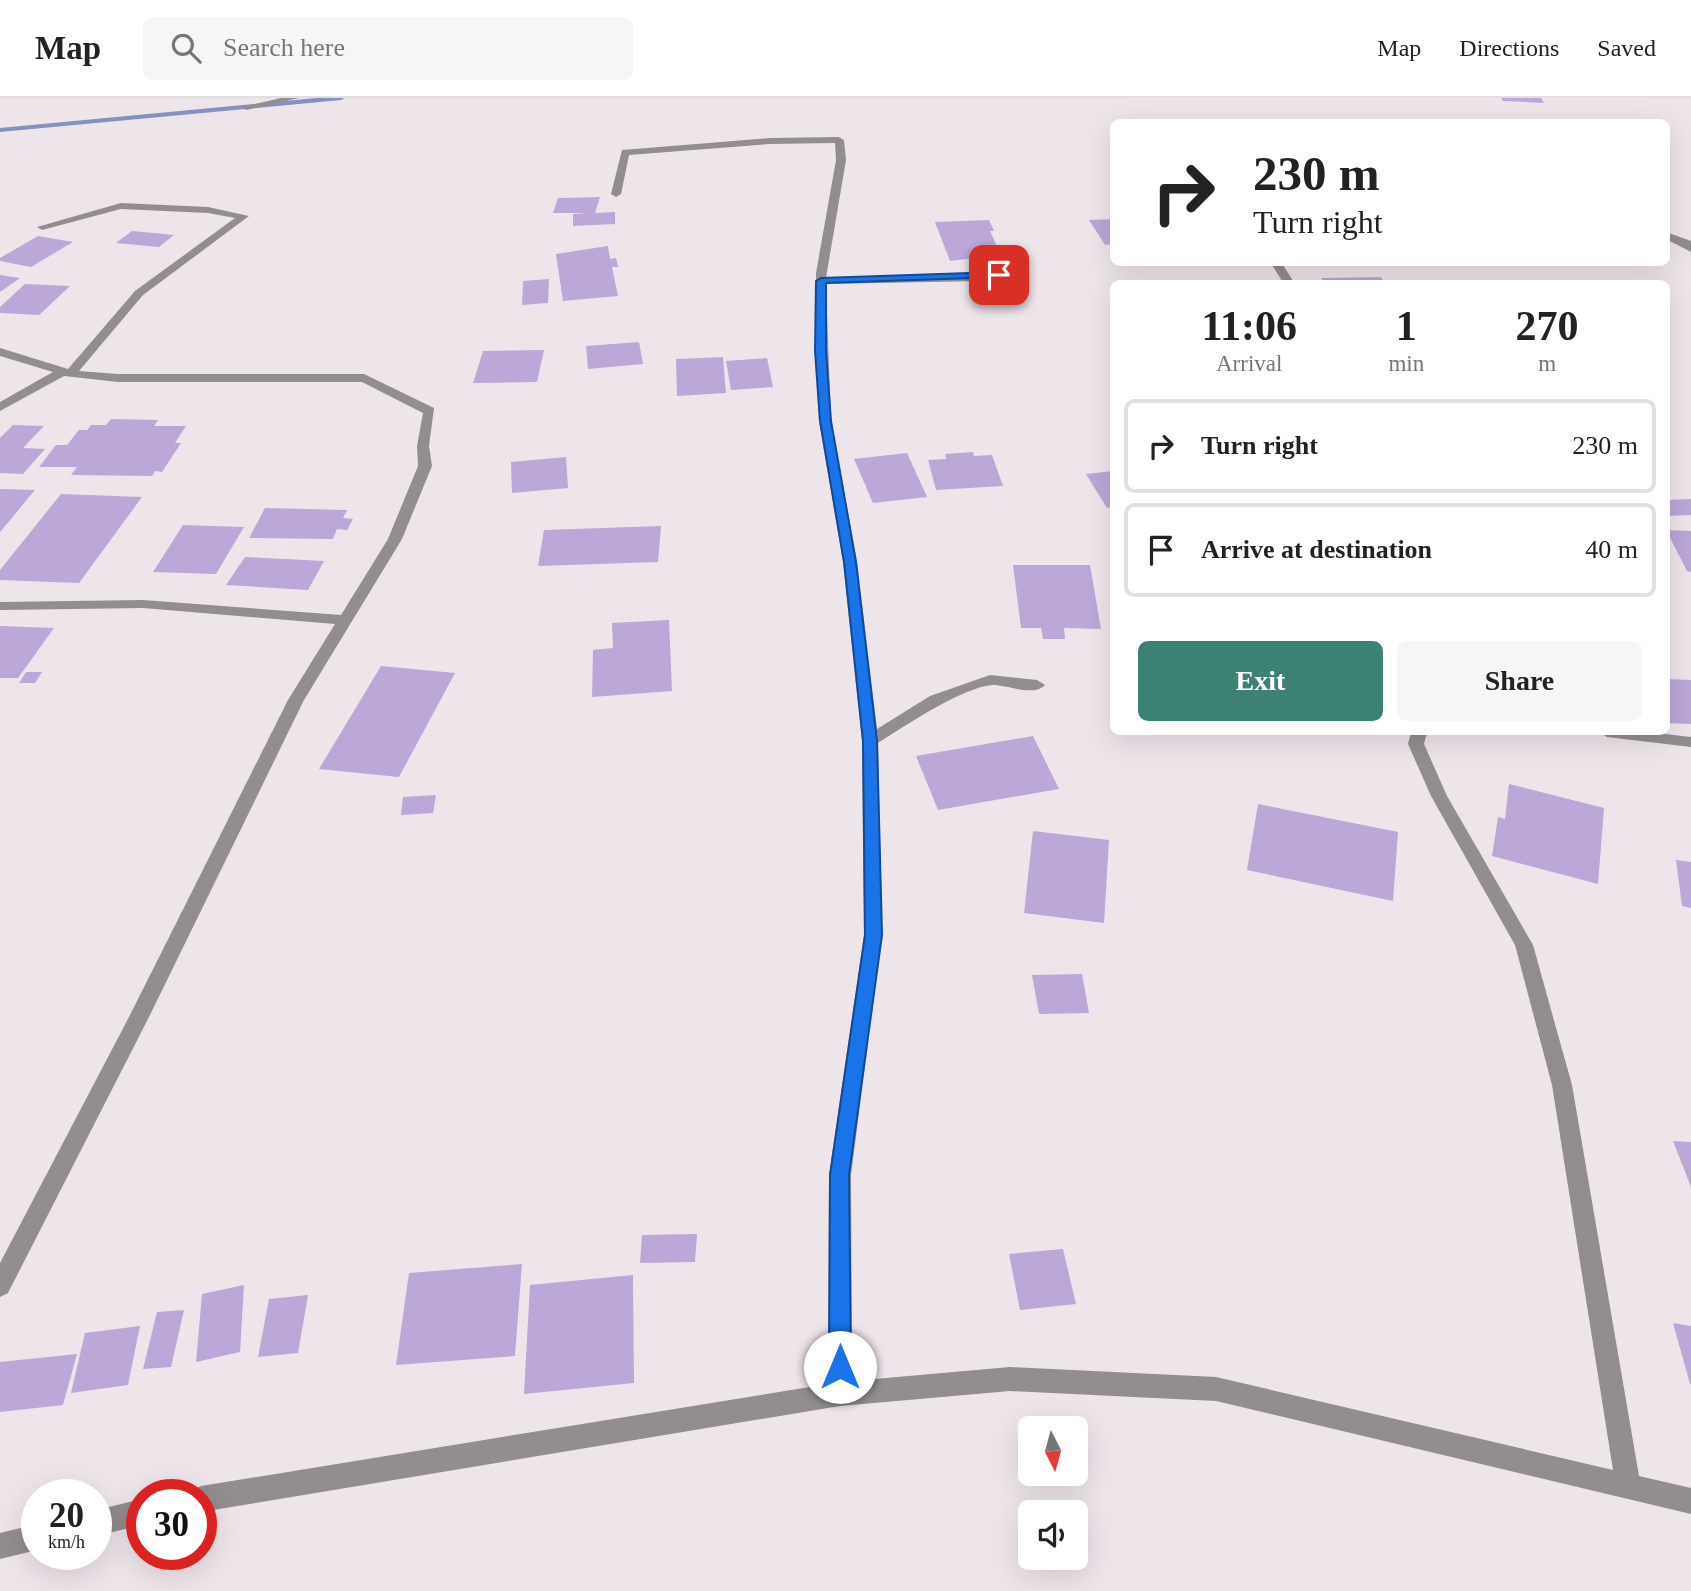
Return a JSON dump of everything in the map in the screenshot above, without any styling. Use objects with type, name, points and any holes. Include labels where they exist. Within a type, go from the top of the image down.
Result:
[{"type":"street","points":[[246,107],[296,98]]},
{"type":"street","points":[[616,194],[625,152],[770,141],[839,140],[841,160],[829,214],[821,281],[821,351],[825,421],[850,562],[870,741],[873,935],[840,1175],[840,1394]]},
{"type":"street","points":[[0,407],[66,373],[139,293],[244,216],[208,210],[121,206],[41,227]]},
{"type":"street","points":[[1670,236],[1689,244],[1691,248]]},
{"type":"street","points":[[821,281],[982,278],[1016,273]]},
{"type":"street","points":[[0,352],[66,373],[118,377],[364,378],[430,411],[423,446],[425,466],[395,539],[296,700],[138,1019],[0,1286]]},
{"type":"street","points":[[0,606],[143,604],[345,620]]},
{"type":"street","points":[[870,741],[936,700],[990,680],[1037,685]]},
{"type":"street","points":[[1418,735],[1416,744],[1439,796],[1524,945],[1528,958],[1562,1085],[1628,1486]]},
{"type":"street","points":[[1632,735],[1691,742]]},
{"type":"street","points":[[217,1496],[840,1394],[1010,1379],[1216,1390],[1691,1501]]},
{"type":"street","points":[[0,1546],[21,1541]]},
{"type":"building","points":[[1501,98],[1541,98],[1544,103],[1503,101]]},
{"type":"building","points":[[600,197],[595,213],[615,212],[615,224],[573,226],[573,214],[588,213],[553,213],[558,198]]},
{"type":"building","points":[[1110,219],[1110,244],[1105,245],[1089,220]]},
{"type":"building","points":[[989,220],[994,231],[990,231],[1001,255],[950,261],[935,222]]},
{"type":"building","points":[[132,231],[174,235],[159,247],[116,243]]},
{"type":"building","points":[[38,236],[73,242],[31,267],[0,261],[0,258]]},
{"type":"building","points":[[608,246],[610,259],[616,258],[618,267],[612,267],[618,296],[563,301],[556,254]]},
{"type":"building","points":[[0,275],[20,278],[0,292]]},
{"type":"building","points":[[1381,277],[1383,280],[1322,280],[1321,278]]},
{"type":"building","points":[[549,279],[548,303],[522,305],[523,281]]},
{"type":"building","points":[[25,284],[70,286],[39,315],[0,313],[0,307]]},
{"type":"building","points":[[639,342],[643,364],[588,369],[586,346]]},
{"type":"building","points":[[544,350],[537,382],[473,383],[483,351]]},
{"type":"building","points":[[723,357],[726,393],[677,396],[676,359]]},
{"type":"building","points":[[767,358],[773,387],[731,390],[726,361]]},
{"type":"building","points":[[111,419],[158,420],[154,426],[186,426],[175,443],[181,443],[162,472],[155,471],[152,476],[71,475],[77,467],[39,467],[56,445],[67,445],[79,430],[87,430],[91,425],[106,425]]},
{"type":"building","points":[[13,425],[44,426],[23,448],[45,449],[23,474],[0,473],[0,438]]},
{"type":"building","points":[[973,452],[974,456],[992,455],[1003,486],[936,490],[928,460],[946,459],[945,454]]},
{"type":"building","points":[[907,453],[927,497],[873,503],[854,459]]},
{"type":"building","points":[[566,457],[568,488],[512,493],[511,462]]},
{"type":"building","points":[[1110,471],[1110,508],[1107,508],[1086,474]]},
{"type":"building","points":[[0,489],[35,490],[0,532]]},
{"type":"building","points":[[61,494],[142,497],[79,583],[0,580],[0,570]]},
{"type":"building","points":[[1691,499],[1691,515],[1670,516],[1670,500]]},
{"type":"building","points":[[265,508],[347,510],[343,518],[353,519],[347,530],[337,529],[333,539],[249,538]]},
{"type":"building","points":[[183,525],[244,527],[216,574],[153,572]]},
{"type":"building","points":[[661,526],[658,562],[538,566],[544,530]]},
{"type":"building","points":[[1670,530],[1691,531],[1691,572],[1687,571],[1670,538]]},
{"type":"building","points":[[245,557],[324,561],[308,590],[226,585]]},
{"type":"building","points":[[1013,565],[1090,565],[1101,629],[1064,628],[1065,639],[1043,639],[1041,628],[1021,628]]},
{"type":"building","points":[[669,620],[672,691],[592,697],[593,650],[613,648],[612,623]]},
{"type":"building","points":[[0,626],[54,628],[18,678],[0,678]]},
{"type":"building","points":[[381,666],[455,673],[399,777],[319,769]]},
{"type":"building","points":[[26,672],[42,672],[35,683],[19,683]]},
{"type":"building","points":[[1670,679],[1691,680],[1691,724],[1670,723]]},
{"type":"building","points":[[1033,736],[1059,789],[938,810],[916,756]]},
{"type":"building","points":[[1509,784],[1604,808],[1598,884],[1492,856],[1498,817],[1505,819]]},
{"type":"building","points":[[436,795],[433,813],[401,815],[403,797]]},
{"type":"building","points":[[1258,804],[1398,832],[1393,901],[1247,870]]},
{"type":"building","points":[[1033,831],[1109,840],[1104,923],[1024,913]]},
{"type":"building","points":[[1676,860],[1691,862],[1691,908],[1682,906]]},
{"type":"building","points":[[1082,974],[1089,1013],[1039,1014],[1032,975]]},
{"type":"building","points":[[1673,1141],[1691,1142],[1691,1187]]},
{"type":"building","points":[[697,1234],[695,1262],[640,1263],[642,1235]]},
{"type":"building","points":[[1063,1249],[1076,1304],[1020,1310],[1009,1254]]},
{"type":"building","points":[[522,1264],[515,1356],[396,1365],[409,1273]]},
{"type":"building","points":[[633,1275],[634,1383],[524,1394],[530,1285]]},
{"type":"building","points":[[244,1285],[240,1352],[196,1362],[202,1294]]},
{"type":"building","points":[[308,1295],[298,1353],[258,1357],[269,1299]]},
{"type":"building","points":[[184,1310],[171,1367],[143,1369],[157,1312]]},
{"type":"building","points":[[1673,1323],[1691,1326],[1691,1384],[1690,1384]]},
{"type":"building","points":[[140,1326],[128,1385],[71,1393],[85,1333]]},
{"type":"building","points":[[77,1354],[63,1405],[0,1412],[0,1362]]},
{"type":"waterway","points":[[0,130],[341,98]]},
{"type":"route","points":[[840,1367],[840,1175],[873,935],[870,741],[850,562],[825,421],[821,281],[867,278],[982,278],[999,275]]}]
